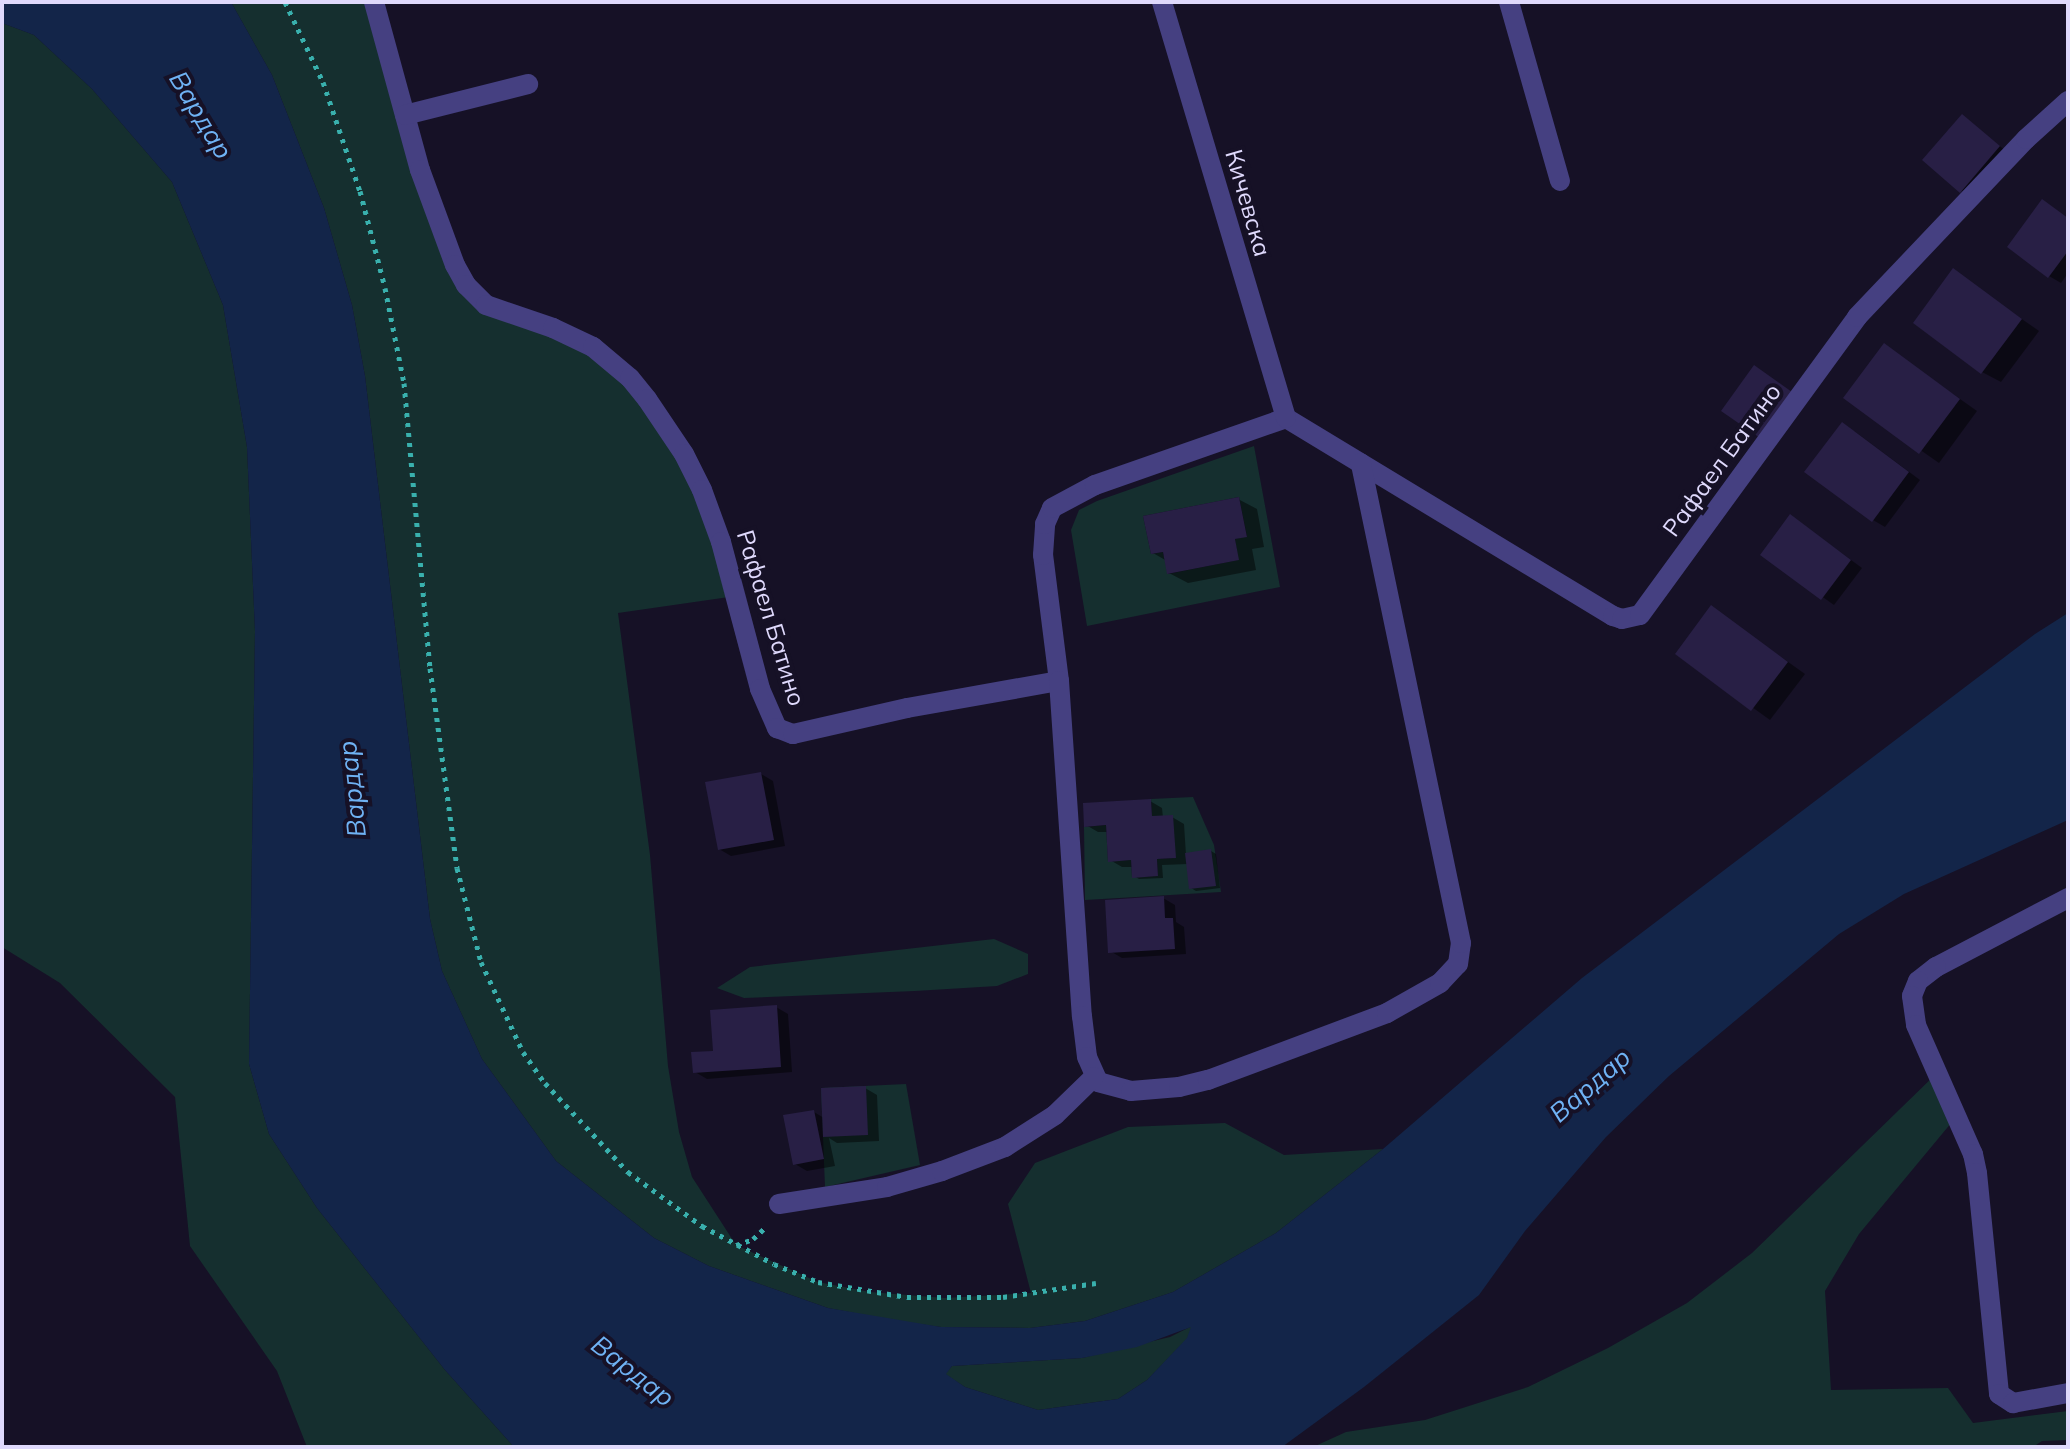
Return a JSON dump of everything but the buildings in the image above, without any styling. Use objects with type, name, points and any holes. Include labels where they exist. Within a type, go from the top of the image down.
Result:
[{"type":"street","name":"Рафаел Батино","points":[[374,2],[420,170],[455,265],[474,296],[486,305],[575,337],[614,363],[647,399],[684,454],[721,542],[760,689],[780,731],[804,733],[907,708],[1059,681]]},
{"type":"street","name":"Кичевска","points":[[1162,2],[1286,418]]},
{"type":"street","points":[[1509,2],[1560,181]]},
{"type":"street","points":[[405,115],[528,84]]},
{"type":"street","name":"Рафаел Батино","points":[[1286,418],[1613,616],[1640,615],[1857,317],[2026,139],[2068,101]]},
{"type":"street","points":[[1286,418],[1095,485],[1052,508],[1045,524],[1043,555],[1059,681],[1082,1016],[1087,1057],[1094,1077],[1104,1085],[1131,1091],[1179,1087],[1208,1080],[1355,1026],[1423,994],[1452,973],[1458,964],[1461,943],[1361,463]]},
{"type":"street","points":[[2068,898],[1930,971],[1914,989],[1912,1004],[1916,1025],[1975,1163],[1999,1394],[2013,1403],[2068,1393]]},
{"type":"street","points":[[779,1204],[887,1187],[942,1171],[1005,1147],[1046,1121],[1094,1077]]},
{"type":"path","points":[[285,2],[323,82],[360,191],[385,288],[404,383],[430,668],[446,800],[462,894],[481,962],[523,1052],[595,1140],[659,1197],[736,1245],[818,1282],[907,1297],[1003,1297],[1096,1283]]},
{"type":"path","points":[[736,1245],[753,1239],[765,1230],[779,1204]]},
{"type":"green space","points":[[231,2],[374,2],[466,285],[575,337],[662,419],[736,596],[618,613],[650,855],[668,1066],[679,1132],[692,1177],[736,1245],[818,1282],[870,1292],[945,1298],[1031,1293],[1008,1204],[1035,1163],[1128,1127],[1225,1123],[1284,1155],[1383,1149],[1276,1233],[1173,1292],[1085,1321],[1030,1328],[941,1327],[828,1308],[709,1266],[654,1238],[556,1161],[482,1059],[442,971],[430,919],[365,376],[352,305],[324,208],[272,75]]},
{"type":"green space","points":[[2,23],[34,35],[92,89],[172,182],[223,305],[247,447],[255,631],[249,1064],[269,1134],[317,1208],[445,1370],[514,1447],[307,1447],[277,1371],[190,1246],[175,1097],[60,983],[2,947]]},
{"type":"green space","points":[[1254,446],[1280,587],[1087,626],[1071,530],[1079,510]],"holes":[[[1239,497],[1247,536],[1235,539],[1238,560],[1168,574],[1163,552],[1151,554],[1143,516]]]},
{"type":"green space","points":[[1193,797],[1214,845],[1221,892],[1085,900],[1084,827],[1106,825],[1108,861],[1131,860],[1132,877],[1158,876],[1157,859],[1175,858],[1152,816],[1151,799]]},
{"type":"green space","points":[[994,939],[1028,954],[1028,974],[997,986],[915,991],[744,998],[717,988],[750,967]]},
{"type":"green space","points":[[1938,1072],[1957,1116],[1859,1234],[1825,1291],[1831,1390],[1948,1388],[1973,1423],[2068,1411],[2068,1440],[2042,1441],[2033,1447],[1313,1447],[1346,1432],[1425,1420],[1528,1387],[1608,1348],[1687,1303],[1752,1253]]},
{"type":"green space","points":[[906,1084],[920,1165],[825,1187],[821,1088]]},
{"type":"green space","points":[[1192,1326],[1188,1338],[1147,1380],[1118,1399],[1038,1410],[965,1387],[945,1374],[952,1366],[1082,1358],[1170,1337]]},
{"type":"water","name":"Вардар","points":[[2,2],[231,2],[272,75],[324,208],[352,305],[365,376],[430,919],[442,971],[482,1059],[556,1161],[654,1238],[709,1266],[828,1308],[941,1327],[1030,1328],[1085,1321],[1173,1292],[1276,1233],[1383,1149],[1582,978],[2035,634],[2068,613],[2068,820],[1904,894],[1839,934],[1669,1076],[1606,1137],[1525,1231],[1479,1295],[1364,1387],[1282,1447],[514,1447],[445,1370],[317,1208],[269,1134],[249,1064],[255,631],[247,447],[223,305],[172,182],[92,89],[34,35],[2,23]],"holes":[[[1191,1327],[1187,1338],[1147,1380],[1118,1399],[1038,1410],[965,1387],[946,1374],[952,1366],[1082,1358],[1137,1347]]]}]
